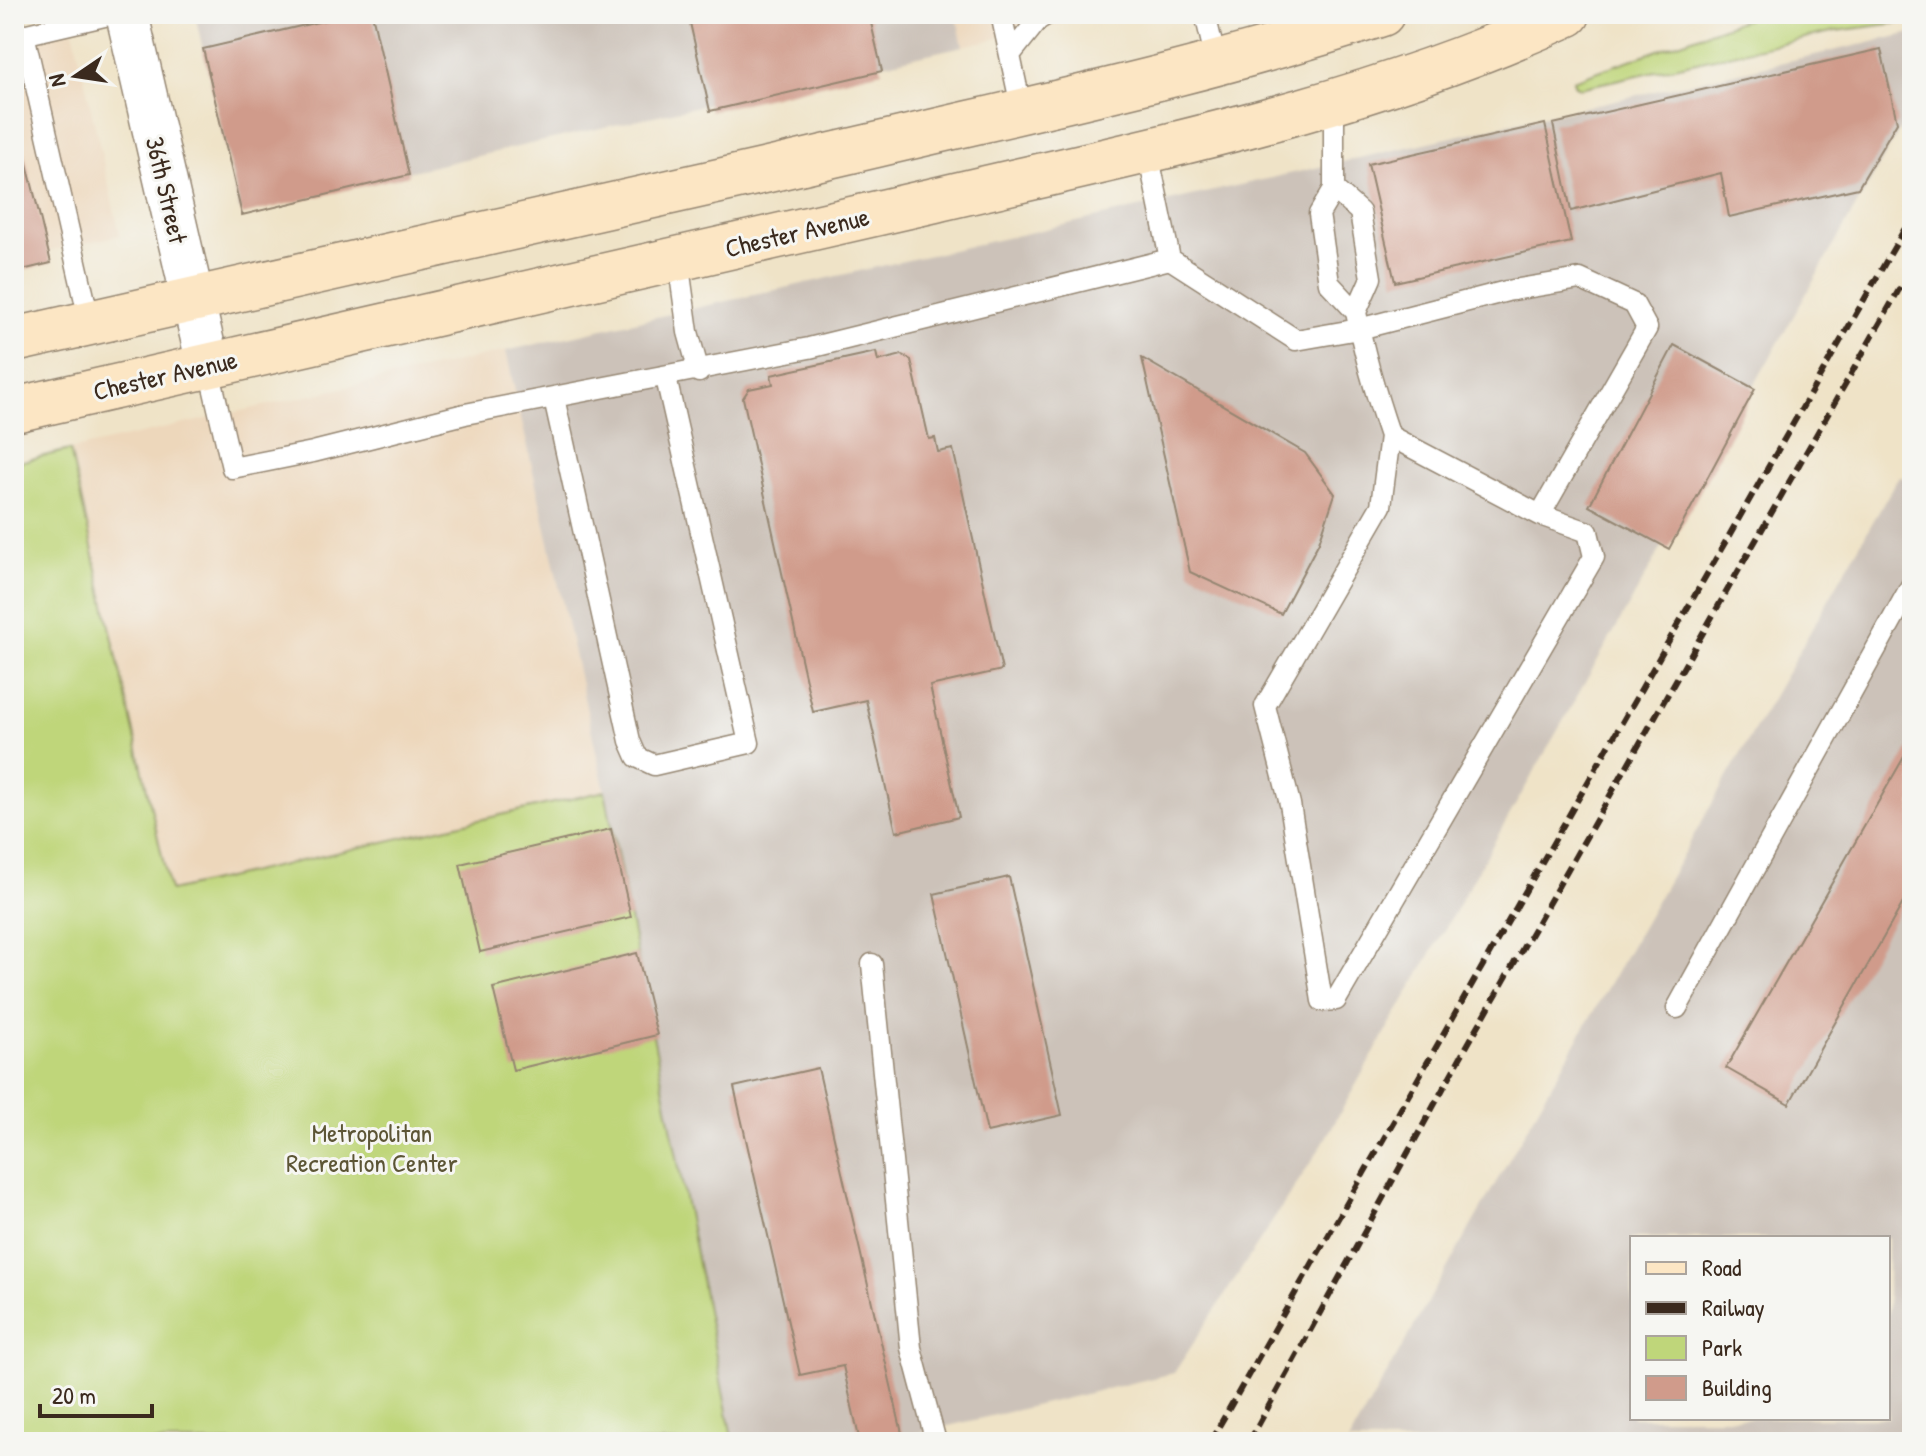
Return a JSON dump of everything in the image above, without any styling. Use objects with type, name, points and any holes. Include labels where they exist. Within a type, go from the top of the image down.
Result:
[{"type":"main road","points":[[14,340],[546,223],[1022,111],[1216,61],[1324,23],[1382,14]]},
{"type":"main road","name":"Chester Avenue","points":[[14,410],[678,260],[1334,101],[1502,45],[1568,14]]},
{"type":"main road","points":[[1324,23],[1334,101]]},
{"type":"street","name":"36th Street","points":[[127,14],[208,365]]},
{"type":"lane","points":[[90,323],[19,36],[113,14]]},
{"type":"lane","points":[[1001,14],[1022,111]]},
{"type":"lane","points":[[1010,55],[1038,20],[1048,14]]},
{"type":"lane","points":[[1205,14],[1216,61]]},
{"type":"lane","points":[[1334,101],[1334,189],[1319,214],[1329,283],[1358,320]]},
{"type":"lane","points":[[1147,148],[1170,259],[1296,340],[1358,320],[1580,279],[1634,304],[1647,328],[1540,515]]},
{"type":"lane","points":[[1334,189],[1360,212],[1371,278],[1358,320],[1365,360],[1390,436],[1381,506],[1265,706],[1290,804],[1322,1001],[1336,1000],[1594,557],[1588,532],[1540,515],[1390,436]]},
{"type":"lane","points":[[208,365],[232,468],[313,452],[465,414],[699,372],[986,307],[1170,259]]},
{"type":"lane","points":[[678,260],[688,332],[699,372]]},
{"type":"lane","points":[[554,398],[630,741],[637,757],[654,765],[749,743],[666,378]]},
{"type":"lane","points":[[1677,1008],[1912,584]]},
{"type":"lane","points":[[872,964],[911,1348],[936,1442]]},
{"type":"shaded area","points":[[195,14],[956,14],[963,46],[239,210]]},
{"type":"shaded area","points":[[956,14],[1104,14],[963,46]]},
{"type":"shaded area","points":[[73,30],[120,235],[14,259],[14,44]]},
{"type":"shaded area","points":[[1912,33],[1912,108],[1320,1148],[1174,1373],[880,1442],[734,1442],[605,791],[506,351]]},
{"type":"shaded area","points":[[506,351],[605,791],[170,891],[70,450]]},
{"type":"shaded area","points":[[1899,476],[1912,482],[1912,1442],[1348,1442]]},
{"type":"green space","points":[[1760,14],[1912,14],[1912,21],[1836,31],[1580,88],[1575,86],[1573,80]]},
{"type":"green space","name":"Metropolitan Recreation Center","points":[[70,450],[170,891],[605,791],[733,1442],[14,1442],[14,463]]},
{"type":"building","points":[[352,14],[372,14],[409,175],[242,215],[203,49]]},
{"type":"building","points":[[688,14],[869,14],[882,71],[710,111]]},
{"type":"building","points":[[1881,49],[1897,122],[1858,188],[1729,217],[1721,173],[1571,211],[1553,124]]},
{"type":"building","points":[[14,110],[51,263],[14,272]]},
{"type":"building","points":[[1545,124],[1571,242],[1395,282],[1368,164]]},
{"type":"building","points":[[1674,345],[1755,389],[1669,549],[1589,506]]},
{"type":"building","points":[[876,352],[878,361],[902,355],[911,360],[929,439],[935,438],[938,452],[953,449],[1002,670],[930,686],[959,817],[896,832],[866,700],[813,712],[743,398],[749,389],[773,384],[771,375]]},
{"type":"building","points":[[1142,358],[1305,453],[1335,494],[1319,542],[1281,614],[1190,572]]},
{"type":"building","points":[[1912,743],[1912,887],[1789,1104],[1726,1068]]},
{"type":"building","points":[[611,829],[631,917],[480,952],[460,864]]},
{"type":"building","points":[[1009,877],[1062,1115],[987,1132],[934,894]]},
{"type":"building","points":[[637,953],[657,1035],[513,1070],[493,988]]},
{"type":"building","points":[[818,1068],[904,1442],[860,1442],[843,1366],[800,1375],[734,1087]]},
{"type":"building","points":[[14,1191],[21,1219],[14,1220]]},
{"type":"railway","points":[[1210,1442],[1912,216]]},
{"type":"railway","points":[[1249,1442],[1460,1058],[1912,267]]}]
